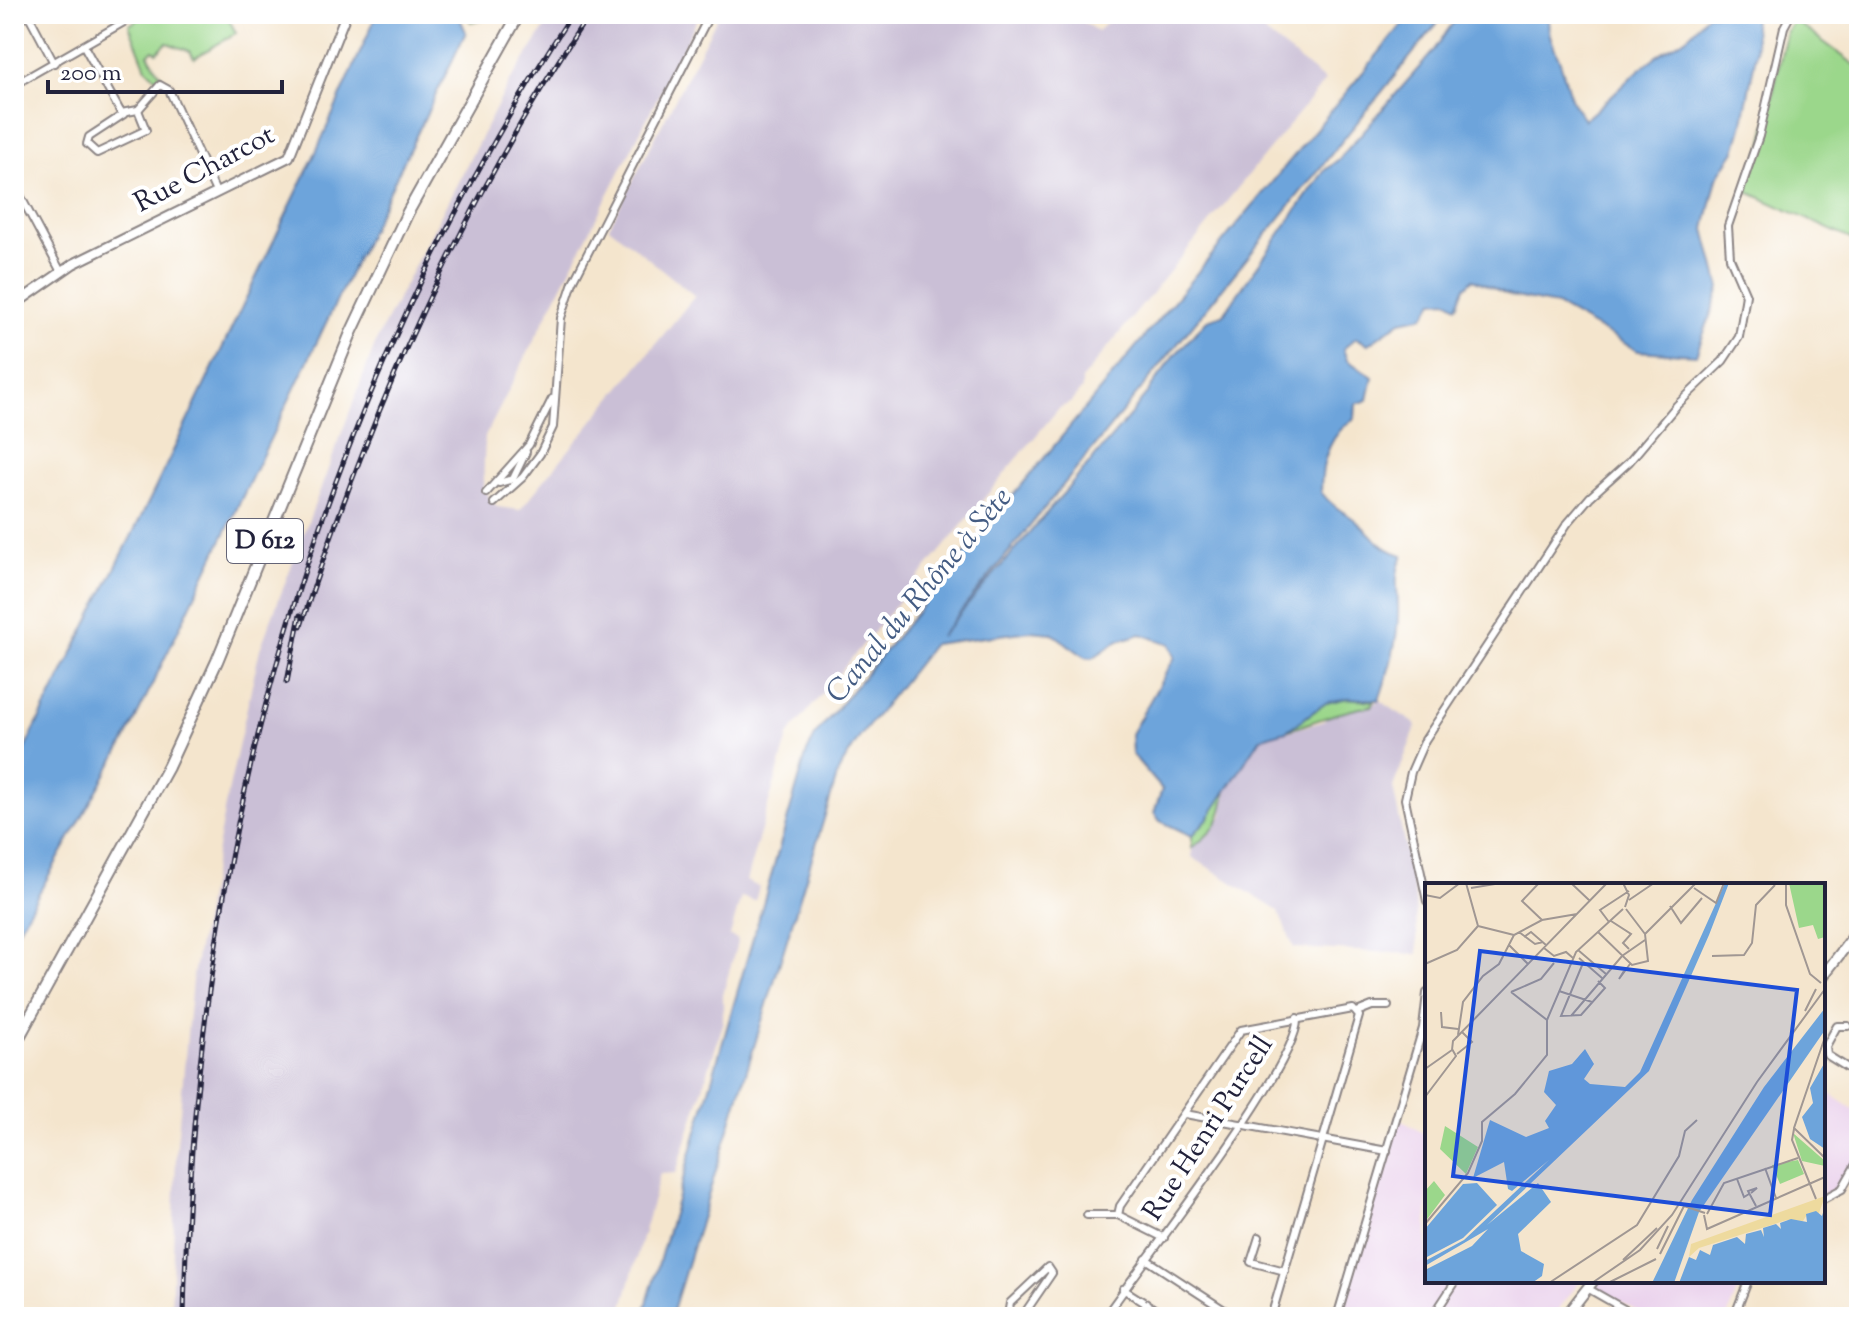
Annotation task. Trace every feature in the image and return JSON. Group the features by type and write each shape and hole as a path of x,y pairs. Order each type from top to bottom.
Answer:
{"main road":[{"name":"D 612","path":"14,1046 168,767 239,610 351,333 408,212 519,14"},
{"path":"1825,973 1859,929"},
{"path":"1825,980 1859,936"},
{"path":"1565,1317 1590,1285"}],"street":[{"path":"28,14 54,63"},
{"path":"14,85 138,14"},
{"name":"Rue Charcot","path":"14,305 61,272 293,153 346,14"},
{"path":"494,503 540,454 553,427 561,318 573,282 710,14"},
{"path":"1425,892 1405,799 1411,772 1425,740 1567,524 1590,497 1629,462 1677,405 1723,361 1739,337 1746,295 1730,258 1728,226 1749,171 1784,27 1791,14"},
{"path":"84,46 118,109 124,114"},
{"path":"138,110 146,130 97,153 92,152 87,144 89,137 124,114 138,110 160,85 169,90 216,192"},
{"path":"14,184 61,272"},
{"path":"514,482 554,396"},
{"path":"486,493 499,483 529,445"},
{"path":"499,483 514,482"},
{"path":"1357,1012 1372,1006 1388,1006"},
{"path":"1118,1215 1120,1206 1241,1030 1353,1009 1359,1016 1271,1317"},
{"path":"1337,1317 1423,1028 1425,1010"},
{"name":"Rue Henri Purcell","path":"1105,1317 1164,1238 1289,1054 1297,1018"},
{"path":"1848,1026 1837,1026 1826,1046 1827,1055 1859,1075"},
{"path":"1185,1114 1387,1151"},
{"path":"1825,1198 1842,1189 1859,1159"},
{"path":"1087,1215 1118,1215 1164,1238"},
{"path":"1259,1237 1251,1262 1285,1271"},
{"path":"1146,1259 1235,1317"},
{"path":"1048,1267 1052,1273 1019,1317 1009,1309 1010,1303 1048,1267"},
{"path":"1435,1313 1455,1283"},
{"path":"1734,1317 1747,1283"},
{"path":"1590,1285 1638,1317"},
{"path":"1123,1289 1167,1317"}],"shaded area":[{"path":"554,14 700,14 485,437 483,489 497,507 520,510 695,296 609,227 719,14 1071,14 1097,31 1117,14 1242,14 1325,81 1082,379 1082,389 1070,403 1059,408 789,734 746,881 759,887 755,901 741,897 730,936 738,939 723,994 723,1024 676,1173 660,1174 620,1317 171,1317 176,1155 192,981 225,806 260,649 378,337 509,83"},
{"path":"1379,700 1417,725 1393,787 1415,897 1418,954 1294,948 1278,911 1192,857 1192,848 1209,835 1223,815 1226,788 1261,738 1322,722 1335,711 1371,706"},
{"path":"1825,1090 1859,1113 1859,1153 1841,1185 1825,1196"},
{"path":"1397,1117 1425,1135 1425,1283 1578,1283 1553,1317 1435,1317 1428,1313 1421,1317 1342,1317"},
{"path":"1740,1283 1727,1317 1648,1317 1591,1284"}],"green space":[{"path":"148,14 226,14 236,33 194,58 190,51 167,43 157,52 153,50 148,54 161,75 157,79 146,68 129,25"},
{"path":"464,14 509,14 471,22"},
{"path":"1794,20 1859,68 1859,243 1746,191 1762,146 1786,32"},
{"path":"1347,698 1374,701 1371,706 1338,713 1286,731 1326,703"},
{"path":"1226,788 1217,822 1192,848 1192,836 1209,817"}],"water":[{"path":"377,14 458,14 466,32 125,741 14,937 14,770 151,497 316,152"},
{"path":"1411,14 1445,14 940,637 1130,416 1175,355 1207,320 1223,315 1325,170 1339,159 1432,53 1459,14 1549,14 1551,39 1571,98 1584,120 1650,61 1686,37 1707,14 1753,14 1756,54 1742,127 1735,151 1717,178 1705,229 1720,288 1696,355 1638,351 1556,305 1511,296 1473,279 1464,288 1457,306 1447,300 1434,301 1424,316 1401,321 1368,344 1356,338 1343,349 1347,360 1373,377 1368,400 1356,404 1355,418 1339,432 1328,450 1321,492 1381,544 1403,555 1397,575 1397,631 1386,678 1379,700 1347,698 1326,703 1286,731 1261,738 1209,817 1192,836 1160,821 1154,813 1162,789 1132,754 1131,734 1175,657 1170,644 1141,634 1117,641 1093,658 1085,657 1052,633 1030,631 933,644 859,738 839,770 671,1317 643,1317 807,752 816,734"}],"railway":[{"path":"184,1317 193,1142 212,970 242,802 284,637 338,476 403,319 481,165 572,14"},
{"path":"301,626 357,466 424,310 501,159 543,85 589,14"},
{"path":"287,682 300,615"}],"water label":[{"name":"Canal du Rhône à Sète","path":"920,596"}]}
